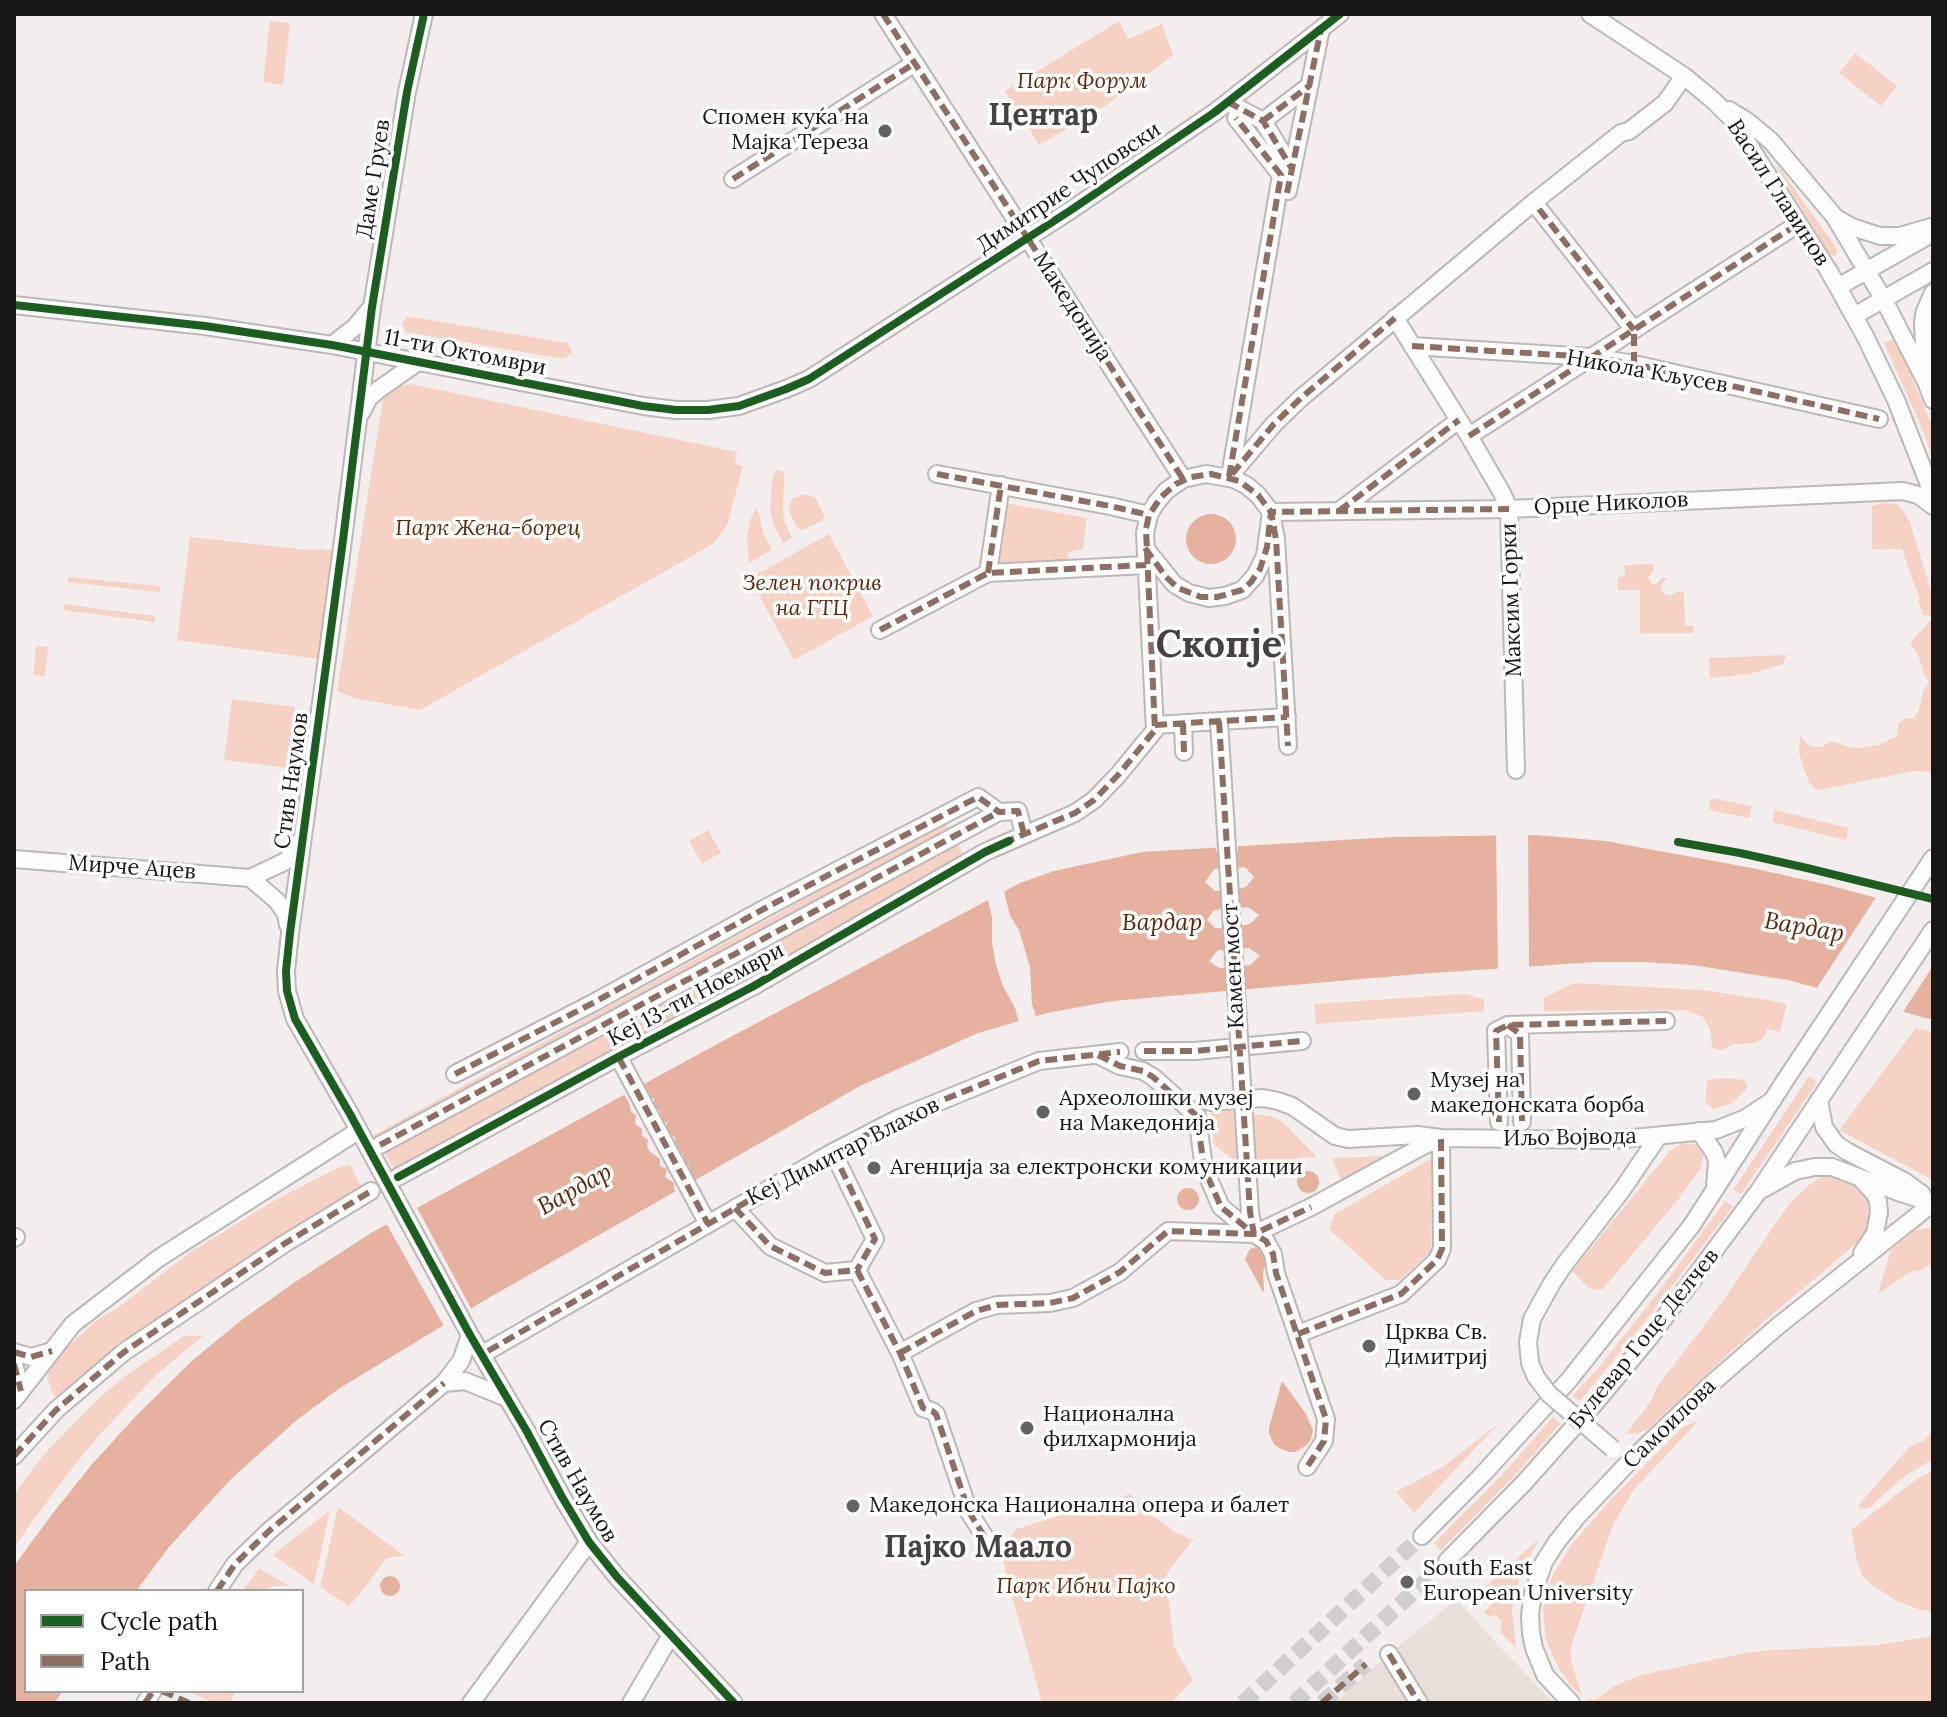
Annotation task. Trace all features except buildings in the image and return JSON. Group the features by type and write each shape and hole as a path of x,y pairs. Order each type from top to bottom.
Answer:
{"street":[{"name":"Даме Груев","path":"366,351 411,70 424,14"},
{"name":"Македонија","path":"883,14 1183,479"},
{"name":"Димитрие Чуповски","path":"809,379 1111,184 1228,102 1340,14"},
{"name":"Васил Главинов","path":"1590,14 1679,83 1747,121 1771,141 1834,216 1884,300 1926,382"},
{"path":"1255,370 1321,29"},
{"path":"733,179 915,63"},
{"path":"1229,477 1292,407 1395,318 1537,206 1621,133 1624,125 1679,83"},
{"path":"1263,121 1309,86"},
{"name":"Васил Главинов","path":"1714,101 1733,120 1838,287 1896,400 1933,495"},
{"path":"1228,102 1263,121 1292,169"},
{"path":"1229,477 1281,175 1236,118"},
{"path":"1537,206 1634,330 1634,364"},
{"path":"1834,216 1852,227 1880,236 1900,236 1933,226"},
{"path":"1469,436 1798,224"},
{"path":"1838,287 1933,233"},
{"path":"1854,316 1933,271"},
{"path":"1933,293 1923,322 1926,382 1933,400"},
{"name":"11-ти Октомври","path":"14,305 205,326 332,345 629,404 676,410 739,406 809,379"},
{"path":"332,345 355,327 372,307"},
{"name":"Максим Горки","path":"1395,318 1469,436 1509,509 1516,770"},
{"name":"Никола Кљусев","path":"1412,346 1591,357 1879,419"},
{"name":"Стив Наумов","path":"366,351 290,933 286,971 289,1003 358,1131 394,1185 470,1335 589,1542 617,1577 734,1703"},
{"path":"358,418 369,398 418,362"},
{"path":"1339,511 1459,420"},
{"path":"1903,491 1912,483 1917,470 1917,454"},
{"path":"937,474 1149,515"},
{"path":"1287,717 1155,725 1145,533 1149,515 1156,503 1183,479 1206,474 1229,477 1254,491 1271,512 1276,539 1287,717 1288,746"},
{"path":"988,573 1001,485"},
{"name":"Орце Николов","path":"1271,512 1509,509 1903,491 1918,495 1933,506"},
{"path":"1146,557 1184,591 1201,597 1225,596 1242,590 1260,569 1267,547 1271,512"},
{"path":"880,630 988,573 1146,557"},
{"name":"Камен мост","path":"1219,721 1250,1212 1254,1234"},
{"path":"1183,723 1184,752"},
{"name":"Кеј 13-ти Ноември","path":"394,1185 618,1057 752,987 985,852 1075,813 1094,800 1118,775 1155,730 1155,725"},
{"name":"Кеј 13-ти Ноември","path":"455,1074 978,797 999,812"},
{"name":"Кеј 13-ти Ноември","path":"380,1145 999,812 1018,811 1024,834"},
{"path":"290,933 283,909 250,878 284,862 294,853 302,837"},
{"name":"Булевар Гоце Делчев","path":"1422,1536 1569,1380 1692,1225 1933,858"},
{"name":"Мирче Ацев","path":"14,859 250,878"},
{"name":"Булевар Гоце Делчев","path":"1447,1561 1523,1484 1596,1402 1669,1312 1758,1192 1933,930"},
{"path":"1499,1122 1496,1031 1508,1025 1666,1021"},
{"path":"1508,1025 1520,1034 1522,1122"},
{"path":"1144,1051 1195,1051 1302,1041"},
{"name":"Кеј Димитар Влахов","path":"488,1351 704,1218 735,1208 899,1118 1039,1061 1120,1052"},
{"path":"1098,1055 1153,1077 1197,1116 1204,1168 1221,1207 1266,1241 1273,1254 1276,1273 1326,1419 1324,1441 1307,1467"},
{"path":"619,1058 704,1218"},
{"name":"Иљо Војвода","path":"1210,1102 1263,1098 1278,1101 1292,1106 1335,1136 1348,1139 1418,1135 1441,1138 1612,1140 1716,1130 1746,1118 1773,1100"},
{"path":"1819,1100 1824,1127 1836,1144 1904,1181 1933,1203"},
{"path":"18,1395 73,1324 159,1258 358,1131"},
{"path":"1699,1131 1717,1161 1715,1192"},
{"path":"1629,1462 1549,1394 1530,1363 1528,1342 1532,1319 1552,1283 1658,1137"},
{"path":"1298,1334 1401,1294 1437,1260 1442,1249 1441,1138"},
{"name":"Иљо Војвода","path":"1254,1234 1441,1138"},
{"path":"833,1152 875,1239 857,1270"},
{"path":"1758,1192 1795,1171 1832,1167 1933,1203"},
{"path":"1842,1275 1875,1233 1879,1213 1874,1193 1854,1174"},
{"path":"14,1456 56,1410 124,1352 284,1244 371,1191"},
{"name":"Самоилова","path":"1571,1703 1549,1681 1539,1663 1531,1633 1533,1593 1544,1562 1556,1543 1629,1462 1710,1385 1778,1326 1933,1203"},
{"path":"735,1208 770,1246 825,1273 857,1270"},
{"path":"900,1353 976,1311 997,1305 1050,1303 1073,1298 1120,1272 1168,1231 1254,1234"},
{"path":"857,1270 900,1353 923,1408 936,1414 969,1512 986,1539"},
{"path":"218,1589 235,1564 269,1531 444,1383 461,1361 470,1335"},
{"path":"14,1352 31,1357 52,1351"},
{"path":"14,1364 18,1395"},
{"path":"444,1383 465,1381 507,1398"},
{"path":"471,1703 589,1542"},
{"path":"631,1703 671,1635"},
{"path":"1389,1654 1419,1703"}],"shaded area":[{"path":"1456,1600 1553,1703 1335,1703 1391,1652"}],"green space":[{"path":"270,21 290,23 283,85 263,82"},
{"name":"Парк Форум","path":"1119,21 1128,39 1162,24 1173,55 1105,106 1039,145 1005,91"},
{"path":"1855,53 1897,86 1881,106 1839,73"},
{"path":"1775,165 1837,249 1836,255 1830,255"},
{"path":"407,316 568,343 572,353 563,359 406,332 402,324"},
{"path":"1895,338 1933,428 1933,458 1884,343"},
{"name":"Парк Жена-борец","path":"411,384 737,452 735,464 743,466 727,525 715,542 706,548 420,710 354,698 337,691 383,398 398,386"},
{"path":"777,470 784,475 783,513 792,538 783,543 770,510 772,484"},
{"path":"804,494 816,498 825,517 803,530 797,528 789,505 792,499"},
{"path":"1005,503 1087,518 1083,549 1068,552 1069,562 996,565"},
{"path":"1897,504 1910,522 1933,598 1933,616 1923,615 1902,549 1872,549 1872,506"},
{"path":"757,507 764,535 772,550 749,563 747,538"},
{"name":"Зелен покрив на ГТЦ","path":"829,534 873,616 794,660 750,578"},
{"path":"190,537 341,551 326,660 177,640"},
{"path":"1653,564 1653,571 1648,577 1651,583 1668,578 1662,583 1664,594 1670,596 1684,592 1685,626 1693,626 1693,633 1640,633 1640,590 1618,590 1618,577 1625,576 1624,565"},
{"path":"68,577 160,586 160,592 68,582"},
{"path":"64,604 155,616 155,622 63,610"},
{"path":"1933,621 1933,772 1915,771 1817,790 1809,782 1804,769 1799,753 1800,736 1808,745 1815,747 1822,747 1831,741 1859,748 1879,745 1897,736 1898,724 1904,719 1913,718 1918,712 1928,684 1918,654 1910,643"},
{"path":"36,646 48,647 45,676 33,675"},
{"path":"1787,655 1783,664 1750,674 1710,678 1709,658"},
{"path":"232,699 295,707 288,768 224,760"},
{"path":"1711,798 1752,806 1749,818 1709,810"},
{"path":"1775,810 1849,828 1846,840 1772,822"},
{"path":"945,822 965,857 397,1173 374,1135"},
{"path":"708,830 721,853 702,863 689,841"},
{"path":"1574,983 1703,990 1787,1004 1780,1032 1767,1029 1764,1037 1755,1043 1734,1044 1721,1051 1712,1047 1710,1029 1703,1017 1685,1010 1544,1011 1544,998"},
{"path":"1465,994 1484,999 1484,1011 1316,1024 1314,1004"},
{"path":"1916,1028 1933,1032 1933,1180 1839,1130"},
{"path":"1809,1076 1817,1082 1741,1194 1733,1190"},
{"path":"1707,1080 1744,1080 1748,1087 1732,1103 1713,1109 1705,1101"},
{"path":"1228,1110 1273,1117 1283,1122 1317,1157 1303,1157 1264,1167 1233,1159 1214,1145 1211,1112"},
{"path":"1682,1143 1697,1145 1704,1156 1701,1168 1603,1289 1590,1289 1572,1271 1670,1151"},
{"path":"1388,1157 1342,1183 1332,1158"},
{"path":"1432,1158 1431,1251 1400,1280 1386,1280 1329,1229 1335,1214"},
{"path":"350,1165 368,1199 297,1241 62,1405 52,1392 47,1375 63,1351 97,1320 188,1254 268,1204 337,1168"},
{"path":"1825,1175 1837,1175 1851,1181 1863,1192 1868,1203 1869,1219 1868,1227 1859,1241 1762,1323 1648,1429 1626,1434 1789,1204"},
{"path":"1725,1201 1733,1206 1644,1323 1580,1401 1572,1396 1657,1294"},
{"path":"1933,1228 1933,1271 1929,1264 1922,1270 1910,1272 1878,1294 1891,1250 1915,1230"},
{"path":"184,1336 203,1336 157,1374 101,1433 14,1547 14,1495 34,1467 97,1400 125,1376"},
{"path":"1553,1417 1560,1424 1441,1550 1434,1543 1502,1475"},
{"path":"1699,1420 1632,1492 1613,1525 1571,1646 1571,1660 1582,1696 1558,1667 1546,1640 1543,1609 1552,1576 1572,1544 1612,1498 1683,1427"},
{"path":"1499,1423 1414,1513 1396,1492 1444,1466"},
{"path":"1933,1430 1933,1459 1902,1478 1869,1508 1860,1509 1859,1505 1909,1447 1924,1441"},
{"path":"1933,1471 1933,1611 1899,1602 1872,1585 1862,1575 1857,1562 1851,1530 1918,1478"},
{"name":"Парк Ибни Пајко","path":"1130,1494 1151,1515 1193,1540 1169,1570 1160,1587 1169,1600 1174,1647 1193,1680 1171,1703 1042,1703 1006,1575 1002,1549 1016,1529"},
{"path":"338,1507 405,1556 385,1560 349,1606 320,1587"},
{"path":"330,1510 314,1584 273,1555"},
{"path":"1540,1538 1521,1571 1512,1609 1516,1648 1500,1632 1502,1621 1494,1614 1490,1617 1484,1612 1496,1599 1485,1587"},
{"path":"259,1568 289,1586 266,1589 244,1589"},
{"path":"1933,1636 1933,1703 1591,1703 1585,1699 1595,1700 1616,1685 1641,1675 1745,1653 1877,1645"},
{"path":"192,1693 235,1693 232,1703 214,1703"}],"water":[{"path":"1211,514 1229,521 1236,539 1229,557 1211,564 1193,557 1186,539 1193,521"},
{"name":"Вардар","path":"1536,835 1605,841 1752,868 1933,913 1933,1020 1788,980 1693,965 1595,962 1113,1001 1047,1013 978,1033 860,1086 485,1300 340,1388 298,1419 231,1479 169,1547 138,1589 24,1589 24,1693 62,1693 54,1703 14,1703 14,1566 53,1513 93,1463 194,1359 243,1319 371,1233 1020,883 1054,871 1142,852 1393,837"},
{"path":"1308,1171 1316,1174 1319,1182 1316,1190 1308,1193 1300,1190 1297,1182 1300,1174"},
{"path":"1188,1188 1196,1191 1199,1199 1196,1207 1188,1210 1180,1207 1177,1199 1180,1191"},
{"path":"1257,1247 1263,1250 1267,1260 1263,1272 1263,1292 1245,1259 1250,1249"},
{"path":"1282,1381 1306,1414 1313,1430 1307,1445 1295,1452 1279,1448 1269,1434"},
{"path":"386,1576 394,1576 400,1586 394,1596 386,1596 380,1590 380,1582"}],"pier":[{"path":"1496,831 1528,831 1529,970 1498,973"},
{"path":"1238,841 1235,868 1245,867 1254,877 1246,887 1237,889 1238,908 1248,907 1259,915 1250,924 1239,926 1240,949 1249,948 1260,956 1250,965 1241,966 1243,993 1228,994 1227,968 1219,968 1209,961 1218,950 1226,950 1225,928 1215,928 1207,920 1214,910 1224,909 1223,891 1215,891 1205,882 1214,869 1221,868 1216,843"},
{"path":"1003,887 1010,916 1019,930 1030,967 1032,1004 1037,1020 1020,1025 1003,986 992,943 992,918 987,896"},
{"path":"1878,894 1933,909 1933,966 1901,1015 1815,991"},
{"path":"640,1081 654,1099 660,1119 667,1123 666,1131 675,1138 676,1150 683,1154 682,1162 689,1165 688,1174 694,1177 695,1185 680,1194 674,1190 674,1183 665,1177 667,1169 660,1166 660,1159 649,1151 648,1140 635,1124 636,1115 631,1112 622,1091"},
{"path":"415,1204 473,1312 445,1328 385,1221"}],"tunnel":[{"path":"1243,1703 1422,1536"},
{"path":"1294,1703 1447,1561"},
{"path":"1322,1703 1366,1664"}],"marked path":[{"path":"883,14 1183,479"},
{"path":"1287,193 1321,29"},
{"path":"733,179 915,63"},
{"path":"1263,121 1309,86"},
{"path":"1228,102 1263,121 1292,169"},
{"path":"1229,477 1281,175 1236,118"},
{"path":"1539,209 1634,330"},
{"path":"1469,436 1798,224"},
{"path":"1232,474 1274,424 1301,398 1395,318"},
{"path":"1634,330 1634,364"},
{"path":"1412,346 1591,357 1879,419"},
{"path":"1339,511 1459,420"},
{"path":"937,474 1149,515"},
{"path":"1003,843 1075,813 1094,800 1155,730 1146,529 1149,515 1161,497 1176,484 1191,477 1211,474 1239,481 1258,495 1271,512 1276,539 1288,746"},
{"path":"988,573 1001,485"},
{"path":"1145,548 1178,588 1201,597 1217,597 1242,590 1260,569 1267,547 1271,512 1509,509"},
{"path":"880,630 988,573 1146,565"},
{"path":"1155,725 1287,717"},
{"path":"1219,721 1250,1212 1254,1234 1266,1241 1273,1254 1276,1273 1326,1419 1324,1441 1307,1467"},
{"path":"1183,723 1184,752"},
{"path":"455,1074 978,797 999,812 1018,811 1024,834"},
{"path":"380,1145 999,812"},
{"path":"1499,1122 1496,1031 1508,1025 1666,1021"},
{"path":"1508,1025 1520,1034 1522,1122"},
{"path":"1144,1051 1195,1051 1302,1041"},
{"path":"488,1351 833,1152 899,1118 1039,1061 1120,1052"},
{"path":"1098,1055 1153,1077 1197,1116 1204,1168 1221,1207 1254,1234"},
{"path":"619,1058 708,1224"},
{"path":"1298,1334 1401,1294 1437,1260 1442,1249 1441,1138"},
{"path":"833,1152 875,1239 857,1270"},
{"path":"14,1456 56,1410 124,1352 284,1244 371,1191"},
{"path":"900,1353 976,1311 997,1305 1050,1303 1073,1298 1120,1272 1168,1231 1254,1234 1311,1207"},
{"path":"735,1208 770,1246 825,1273 857,1270"},
{"path":"857,1270 900,1353 923,1408 936,1414 969,1512 986,1539"},
{"path":"14,1352 31,1357 52,1351"},
{"path":"14,1364 21,1391"},
{"path":"218,1589 235,1564 269,1531 444,1383"},
{"path":"1389,1654 1419,1703"},
{"path":"1322,1703 1366,1664"},
{"path":"145,1703 152,1693"},
{"path":"166,1693 189,1703"}],"cycle path":[{"path":"424,14 407,92 372,307 290,933 287,991 295,1019 589,1542 617,1577 734,1703"},
{"path":"14,305 205,326 332,345 643,406 676,410 739,406 809,379 1071,210 1215,112 1340,14"},
{"path":"398,1177 752,987 1009,841"},
{"path":"1678,842 1740,853 1933,899"}],"place":[{"name":"Спомен куќа на Мајка Тереза","path":"885,131"},
{"name":"Музеј на македонската борба","path":"1414,1094"},
{"name":"Археолошки музеј на Македонија","path":"1043,1112"},
{"name":"Агенција за електронски комуникации","path":"874,1168"},
{"name":"Црква Св. Димитриј","path":"1369,1346"},
{"name":"Национална филхармонија","path":"1027,1428"},
{"name":"Македонска Национална опера и балет","path":"853,1506"},
{"name":"South East European University","path":"1407,1582"}],"district":[{"name":"Центар","path":"1043,116"},
{"name":"Скопје","path":"1219,646"},
{"name":"Пајко Маало","path":"978,1548"}]}
